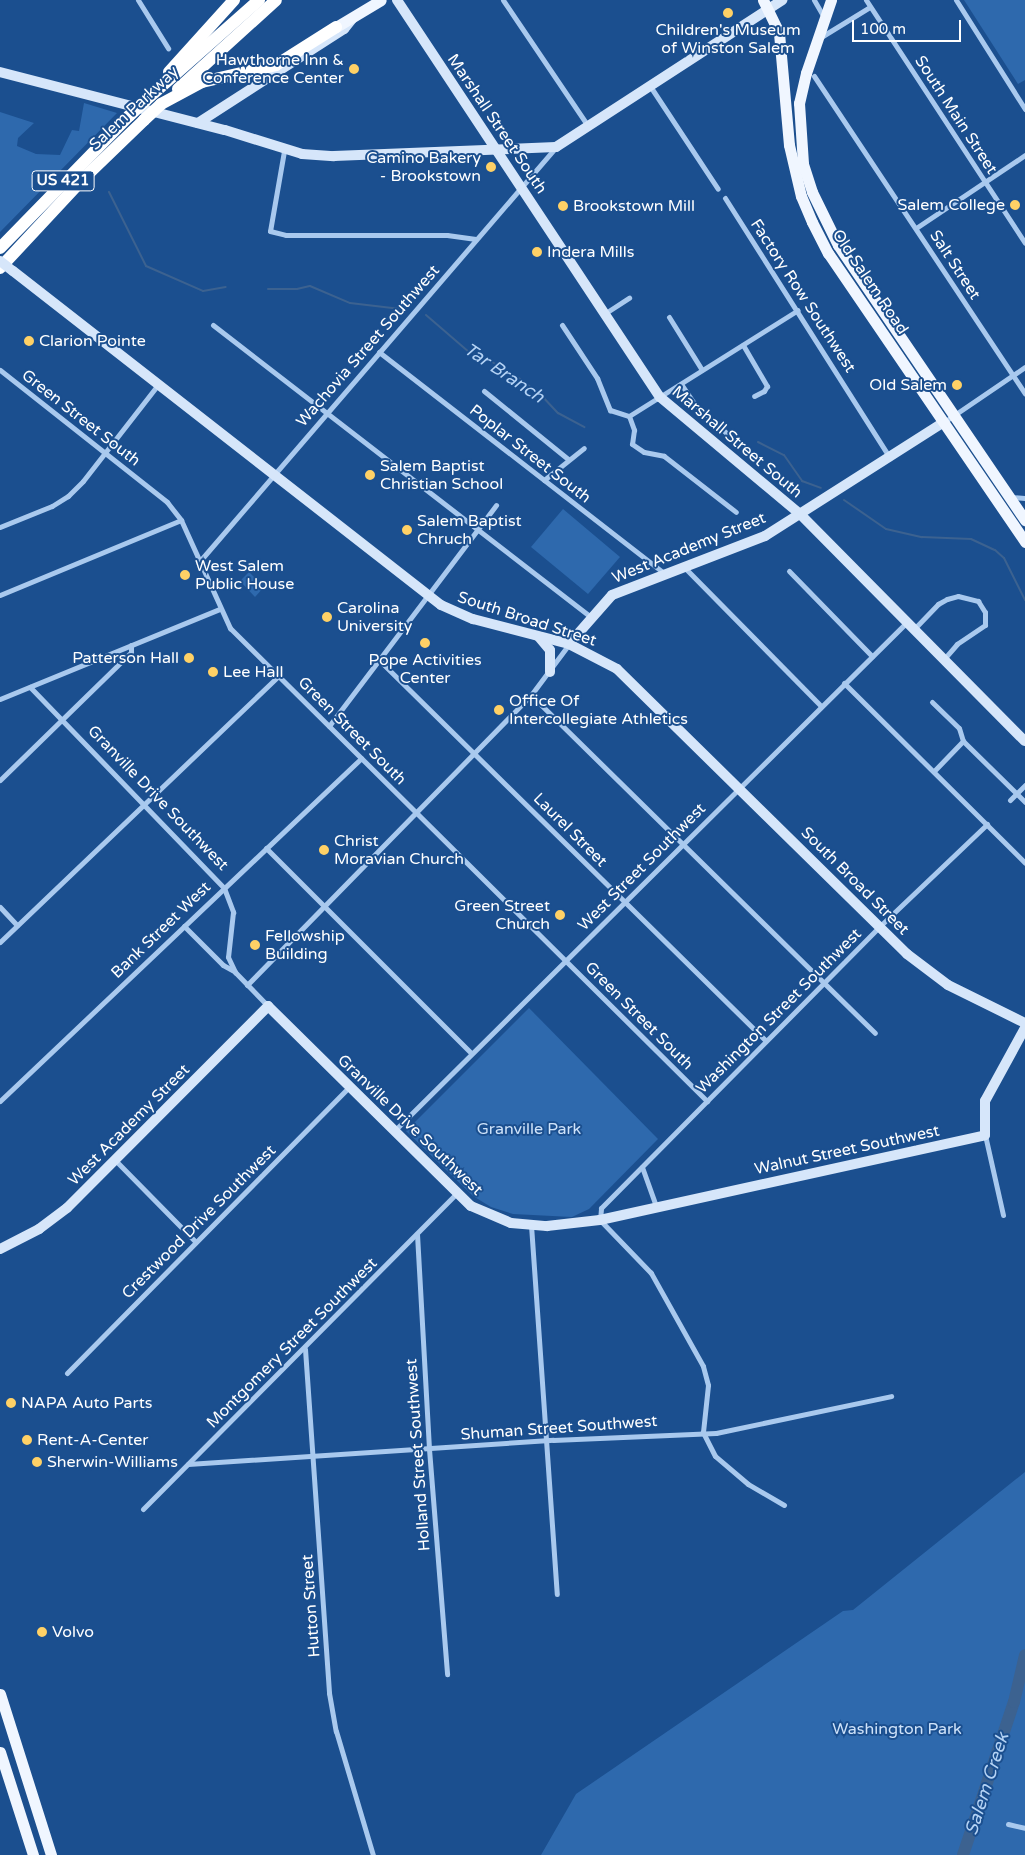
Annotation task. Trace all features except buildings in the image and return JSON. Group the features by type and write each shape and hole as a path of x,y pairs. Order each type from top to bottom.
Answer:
{"highway":[{"path":"159,89 163,78 234,0"},
{"name":"Salem Parkway","path":"0,248 128,116 259,0"},
{"name":"Salem Parkway","path":"6,270 83,179 161,104 276,0"},
{"path":"161,104 202,82 268,68 336,28"}],"main road":[{"path":"336,28 381,0"},
{"name":"Old Salem Road","path":"831,0 799,103 803,164 812,192 838,246 1025,520"},
{"name":"Old Salem Road","path":"766,4 779,33 791,154 812,222 828,253 1025,542"},
{"path":"0,1695 51,1855"},
{"path":"0,1752 33,1855"}],"street":[{"path":"138,0 168,48"},
{"name":"Marshall Street South","path":"396,0 660,397 800,515 1025,741"},
{"path":"503,0 588,126"},
{"path":"0,72 198,123 284,151 334,156 497,151 556,147 650,86 766,4 782,0"},
{"path":"814,0 825,19"},
{"name":"South Main Street","path":"866,0 1025,243"},
{"path":"956,0 1025,110"},
{"path":"818,38 870,7"},
{"path":"198,123 344,29 352,19"},
{"name":"Salt Street","path":"814,76 1025,393"},
{"path":"650,86 718,189"},
{"name":"Wachovia Street Southwest","path":"199,562 556,147"},
{"path":"284,151 270,231 286,235 447,235 476,239"},
{"path":"916,228 1025,155"},
{"name":"Factory Row Southwest","path":"725,198 798,310 890,458"},
{"name":"South Broad Street","path":"0,261 6,270 425,594 460,614 569,644 608,663 633,682 929,972 1025,1023"},
{"path":"604,314 630,298"},
{"path":"562,325 597,378 610,410 629,416 798,310"},
{"path":"669,317 702,370"},
{"path":"213,325 591,617"},
{"path":"743,344 767,386 764,391 754,396"},
{"name":"Poplar Street South","path":"379,352 666,575"},
{"name":"West Academy Street","path":"246,984 475,754 531,695 569,644 612,595 765,536 890,458 1025,367"},
{"name":"Green Street South","path":"0,370 160,496 181,520 219,609 230,628 707,1102"},
{"path":"681,384 694,403 735,441"},
{"path":"0,527 52,506 68,496 106,452 157,386"},
{"path":"484,391 568,460"},
{"path":"629,416 634,430 632,444 644,452 672,461 736,512"},
{"path":"544,480 584,448"},
{"path":"1008,496 1025,498"},
{"path":"329,726 425,594 476,527 496,505"},
{"path":"0,595 181,520"},
{"path":"685,568 821,706"},
{"path":"789,571 872,656"},
{"name":"West Street Southwest","path":"395,1130 683,846 872,656 947,599 958,596 978,601 985,612 985,625 957,644 944,659"},
{"path":"0,700 219,609"},
{"path":"538,636 550,650 550,672"},
{"path":"0,780 131,652 131,646"},
{"name":"Laurel Street","path":"378,659 766,1041"},
{"path":"0,942 278,676"},
{"path":"844,683 1025,863"},
{"name":"Granville Drive Southwest","path":"30,687 224,888 233,912 228,957 235,972"},
{"path":"531,695 875,1033"},
{"path":"932,702 959,728 963,741 1025,802"},
{"path":"934,771 963,741"},
{"name":"Bank Street West","path":"0,1101 361,758"},
{"path":"1010,800 1025,785"},
{"name":"Washington Street Southwest","path":"600,1220 601,1208 880,926 987,824"},
{"path":"266,848 323,907 472,1053"},
{"path":"0,907 17,925"},
{"name":"Granville Drive Southwest","path":"184,926 223,965 235,972 457,1193 489,1216 531,1225 600,1220"},
{"name":"West Academy Street","path":"0,1249 58,1216 268,1006"},
{"path":"1003,1215 985,1135 984,1101 1025,1028"},
{"name":"Crestwood Drive Southwest","path":"67,1374 349,1087"},
{"name":"Walnut Street Southwest","path":"600,1220 656,1206 985,1135"},
{"path":"115,1160 196,1242"},
{"path":"642,1167 656,1206"},
{"name":"Montgomery Street Southwest","path":"142,1509 305,1349 457,1193"},
{"path":"600,1220 651,1273 703,1366 708,1385 703,1432 722,1464 748,1484 784,1505"},
{"path":"531,1225 557,1594"},
{"name":"Holland Street Southwest","path":"417,1234 429,1448 448,1674"},
{"name":"Hutton Street","path":"305,1349 314,1456 329,1693 336,1731 373,1855"},
{"name":"Shuman Street Southwest","path":"188,1464 546,1441 703,1432 716,1433 891,1396"},
{"path":"1008,1824 1025,1828"}],"green space":[{"path":"964,0 1025,0 1025,80 1018,84"},
{"path":"84,103 117,113 0,232 0,112 34,123 18,138 17,146 36,154 60,155 72,130 79,131"},
{"path":"563,509 620,557 588,594 531,547"},
{"path":"249,572 264,587 255,597 240,581"},
{"name":"Granville Park","path":"529,1008 658,1139 589,1209 572,1217 513,1214 491,1207 473,1196 406,1131"},
{"name":"Washington Park","path":"1025,1472 1025,1855 541,1855 576,1794 843,1611 853,1610"}],"waterway":[{"name":"Tar Branch","path":"109,192 146,266 203,291 226,287"},
{"name":"Tar Branch","path":"268,289 297,289 310,286 350,303 401,309"},
{"name":"Tar Branch","path":"426,315 469,352 484,357 520,379 541,395 558,413 584,427"},
{"name":"Tar Branch","path":"758,442 784,455 802,481 821,488"},
{"name":"Tar Branch","path":"844,500 886,529 922,537 971,539 995,550 1004,558 1025,600"},
{"name":"Salem Creek","path":"963,1855 1014,1702 1025,1655"}],"place":[{"name":"Children's Museum of Winston Salem","path":"728,13"},
{"name":"Hawthorne Inn & Conference Center","path":"354,69"},
{"name":"Camino Bakery - Brookstown","path":"491,167"},
{"name":"Salem College","path":"1015,205"},
{"name":"Brookstown Mill","path":"563,206"},
{"name":"Indera Mills","path":"537,252"},
{"name":"Clarion Pointe","path":"29,341"},
{"name":"Old Salem","path":"957,385"},
{"name":"Salem Baptist Christian School","path":"370,475"},
{"name":"Salem Baptist Chruch","path":"407,530"},
{"name":"West Salem Public House","path":"185,575"},
{"name":"Carolina University","path":"327,617"},
{"name":"Pope Activities Center","path":"425,643"},
{"name":"Patterson Hall","path":"189,658"},
{"name":"Lee Hall","path":"213,672"},
{"name":"Office Of Intercollegiate Athletics","path":"499,710"},
{"name":"Christ Moravian Church","path":"324,850"},
{"name":"Green Street Church","path":"560,915"},
{"name":"Fellowship Building","path":"255,945"},
{"name":"NAPA Auto Parts","path":"11,1403"},
{"name":"Rent-A-Center","path":"27,1440"},
{"name":"Sherwin-Williams","path":"37,1462"},
{"name":"Volvo","path":"42,1632"}]}
